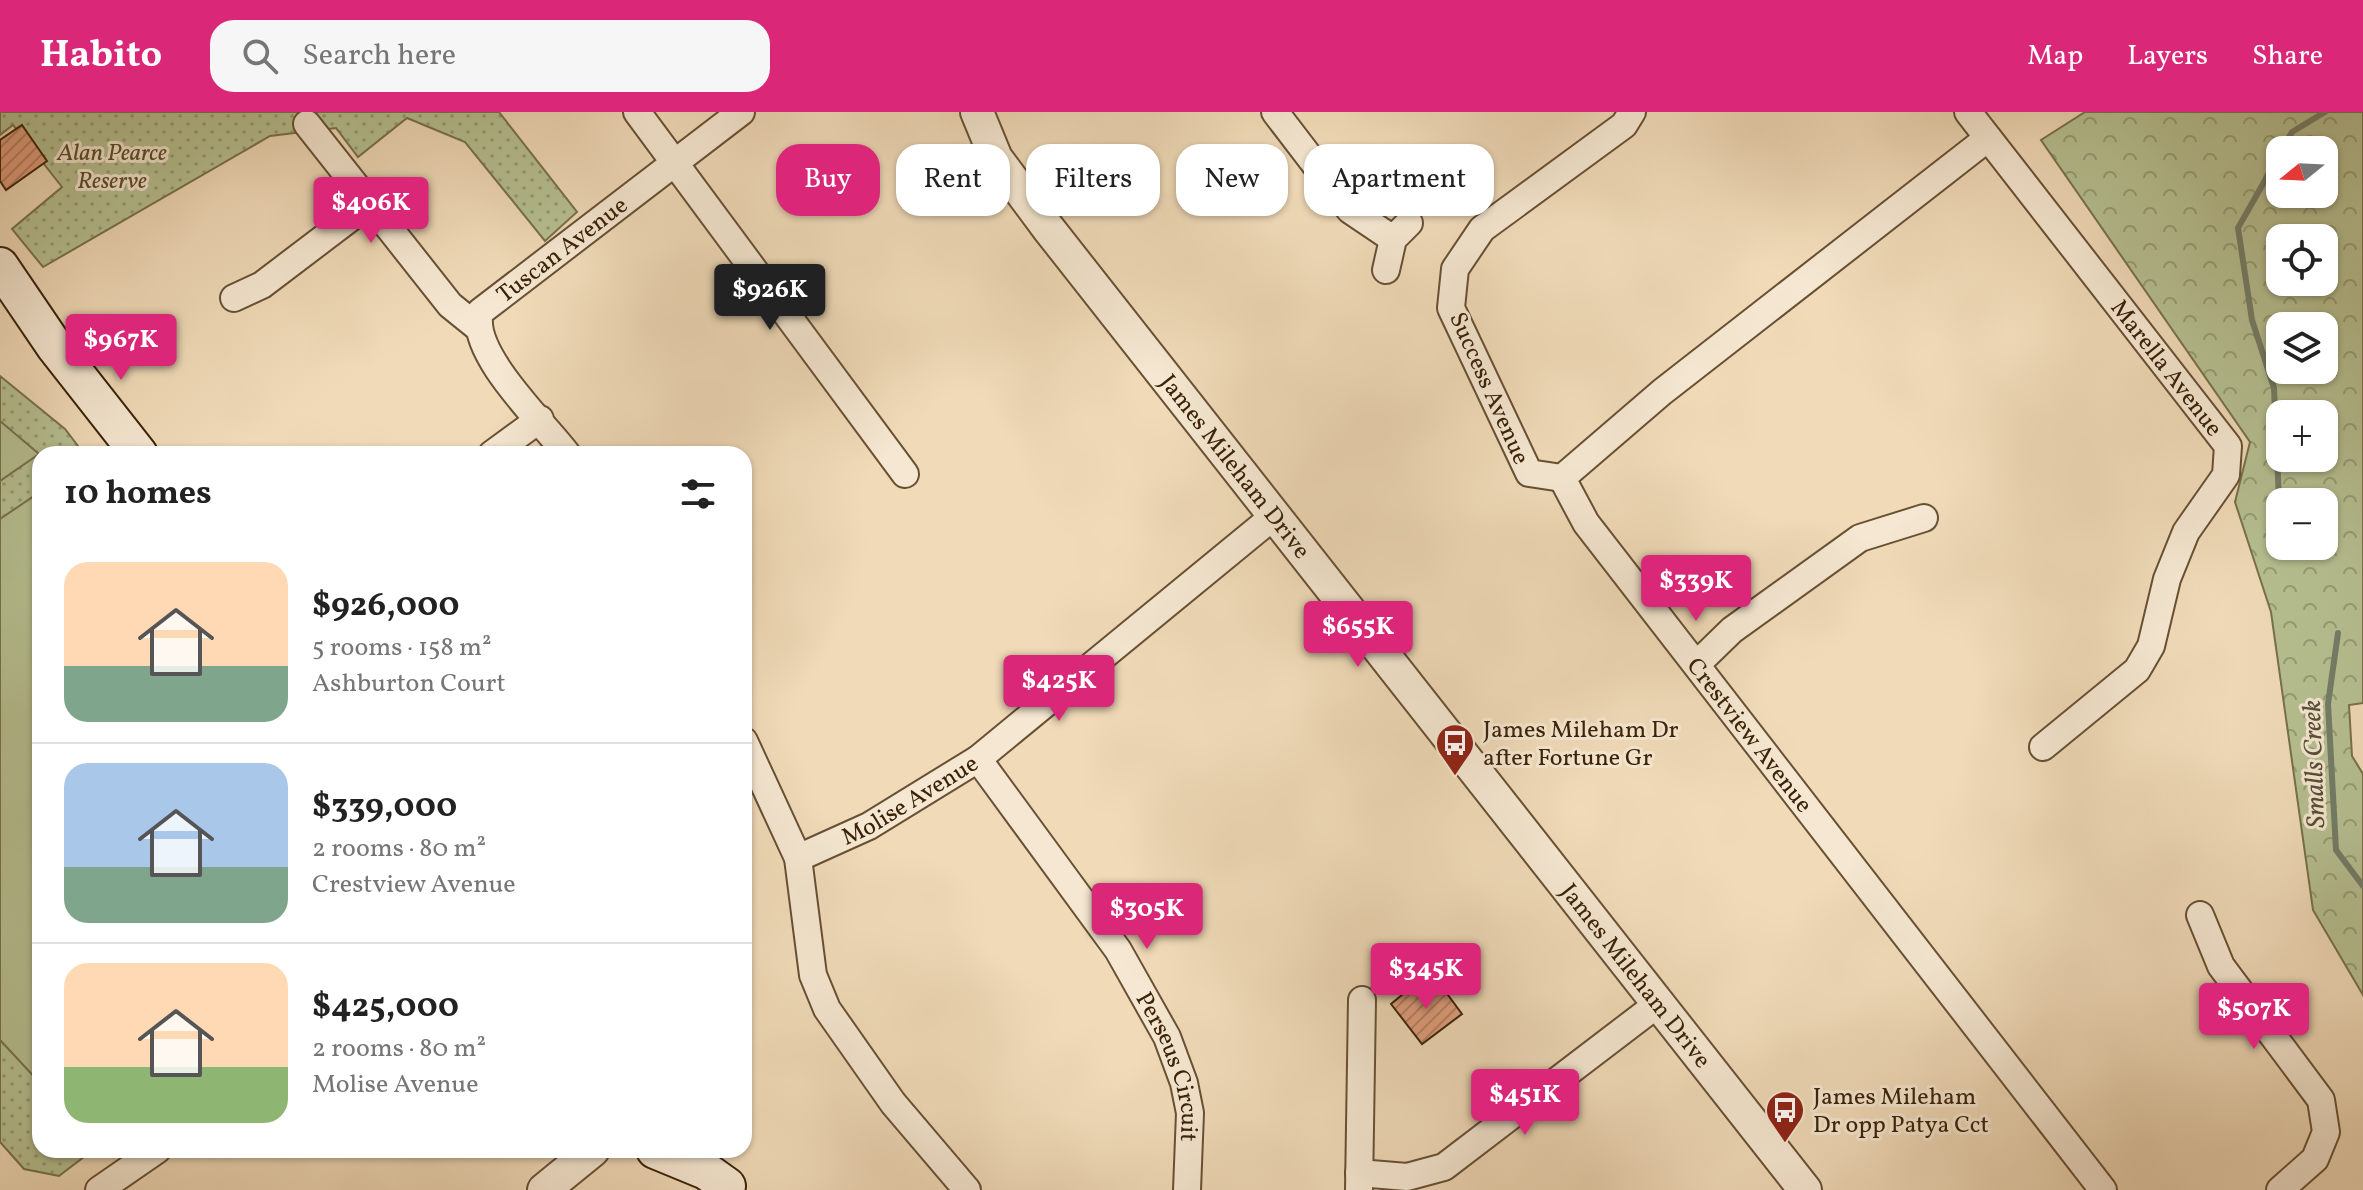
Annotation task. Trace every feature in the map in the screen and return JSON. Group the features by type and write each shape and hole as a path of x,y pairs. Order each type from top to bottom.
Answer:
{"main road":[{"path":"0,266 55,347 133,446"},
{"path":"0,294 55,347"},
{"path":"674,1158 706,1171 729,1188"},
{"path":"716,1158 729,1188"}],"street":[{"path":"637,112 905,474"},
{"name":"Tuscan Avenue","path":"561,446 486,354 476,326 480,312 741,112"},
{"name":"James Mileham Drive","path":"977,112 996,158 1805,1190"},
{"path":"1275,112 1350,210 1401,231 1386,270"},
{"name":"Success Avenue","path":"1562,478 1529,473 1451,308 1455,269 1482,229 1624,125 1632,112"},
{"name":"Marella Avenue","path":"1968,112 2228,446 2226,475 2186,532 2167,579 2151,646 2137,670 2043,747"},
{"path":"307,124 450,305 476,326"},
{"path":"1562,478 1662,392 1988,138"},
{"path":"234,298 262,285 370,203"},
{"path":"503,446 540,419"},
{"name":"Crestview Avenue","path":"1562,478 1586,523 2103,1190"},
{"name":"Molise Avenue","path":"798,858 869,826 978,759 1274,516"},
{"path":"1697,664 1732,630 1860,538 1924,518"},
{"path":"752,758 798,858 813,975 827,1009 893,1103 967,1190"},
{"name":"Perseus Circuit","path":"978,759 1118,950 1167,1037 1184,1083 1190,1113 1187,1190"},
{"path":"2200,915 2221,966 2321,1100 2326,1132 2315,1159 2280,1190"},
{"path":"1362,1000 1359,1181 1407,1177 1444,1167 1659,1003"},
{"path":"99,1190 145,1158"},
{"path":"544,1190 583,1158"}],"green space":[{"name":"Alan Pearce Reserve","path":"0,112 499,112 577,212 545,241 465,142 407,118 358,157 336,128 270,136 43,267 12,229 62,187 13,125 0,135"},
{"path":"2085,112 2363,112 2363,703 2349,705 2352,756 2363,774 2363,995 2313,910 2271,612 2235,502 2250,442 2041,140"},
{"path":"0,376 65,429 78,446 32,446 32,1158 83,1158 59,1176 24,1169 0,1142"},
{"path":"0,421 32,448 32,459 0,481"},
{"path":"32,497 32,1074 0,1040 0,519"}],"building":[{"path":"22,125 47,161 6,190 0,181 0,140"},
{"path":"1419,981 1430,996 1442,987 1462,1014 1422,1044 1391,1004"}],"waterway":[{"name":"Smalls Creek","path":"2290,136 2325,112"},
{"name":"Smalls Creek","path":"2266,179 2238,228 2252,320 2274,388 2278,488"},
{"name":"Smalls Creek","path":"2338,633 2328,704 2336,850 2363,886"}],"place":[{"name":"James Mileham Dr after Fortune Gr","path":"1455,777"},
{"name":"James Mileham Dr opp Patya Cct","path":"1785,1144"}]}
